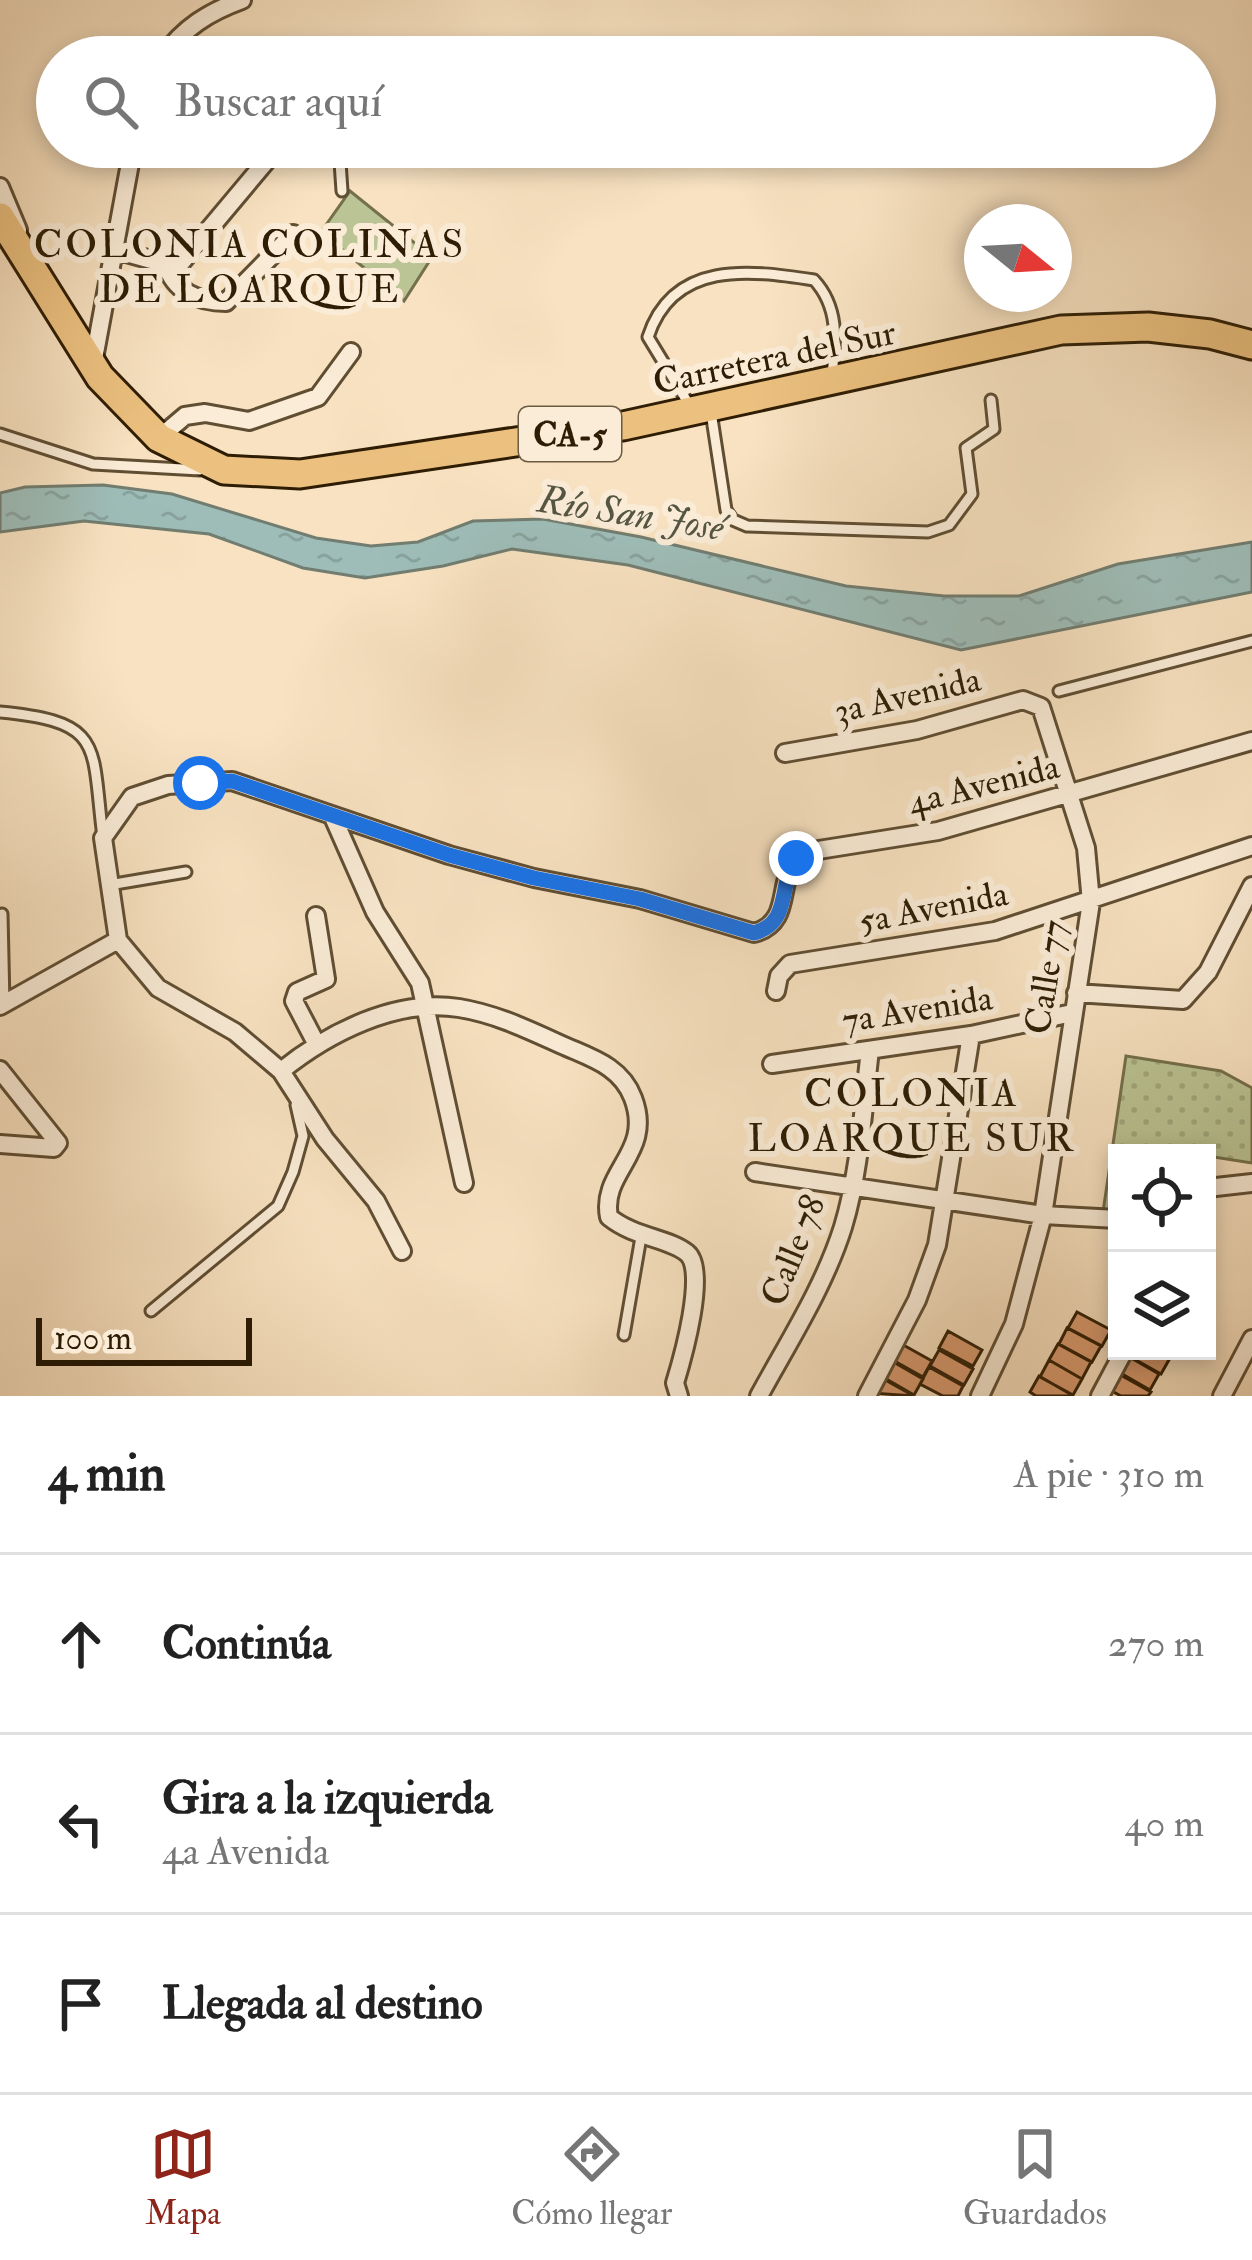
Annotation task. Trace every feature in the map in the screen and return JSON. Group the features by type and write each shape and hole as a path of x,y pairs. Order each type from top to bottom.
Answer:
{"highway":[{"name":"Carretera del Sur","path":"0,217 92,365 159,438 224,470 300,473 623,426 1061,330 1148,327 1210,334 1252,345"}],"street":[{"path":"180,36 214,10 242,0"},
{"path":"92,365 129,168"},
{"path":"115,250 180,264 260,168"},
{"path":"0,187 28,260"},
{"path":"166,264 170,278 182,290 207,302 226,302 293,234"},
{"path":"159,438 185,416 205,413 249,421 318,397 351,352"},
{"name":"3a Avenida","path":"785,753 916,730 1024,700 1041,707"},
{"name":"Calle 77","path":"980,1396 1014,1324 1042,1215 1091,902 1086,848 1041,707"},
{"name":"4a Avenida","path":"333,817 449,855 640,899 754,933 775,923 781,914 788,869 806,852 938,831 1252,742"},
{"path":"402,1251 376,1201 325,1138 281,1071 235,1032 158,988 118,940 103,838 132,797 168,785 232,781 333,817 375,912 420,983 464,1183"},
{"name":"5a Avenida","path":"776,991 779,976 790,964 995,931 1252,846"},
{"path":"1076,993 1183,1000 1208,972 1252,886"},
{"path":"316,916 326,980 297,992 294,1001 316,1043"},
{"path":"2,1005 118,940"},
{"path":"281,1071 316,1043 386,1014 455,1007 506,1020 625,1078 640,1128 635,1148 606,1203 609,1217 641,1237 687,1253 694,1263 694,1294 675,1383 679,1396"},
{"name":"7a Avenida","path":"772,1064 971,1035 1072,1013"},
{"path":"867,1396 917,1300 937,1245 971,1035"},
{"name":"Calle 78","path":"759,1396 831,1260 853,1185 870,1050"},
{"path":"0,1070 58,1143 54,1148 0,1144"},
{"path":"755,1172 1042,1215 1108,1219"},
{"path":"1216,1189 1252,1183"},
{"path":"1222,1396 1252,1339"},
{"path":"1100,1396 1119,1360"}],"lane":[{"path":"340,168 342,191"},
{"path":"832,380 837,339 829,296 814,280 740,272 710,276 669,297 649,338 701,409 726,510 747,526 928,532 949,525 972,494 966,448 994,429 991,400"},
{"path":"0,434 93,464 224,470"},
{"path":"1059,691 1252,641"},
{"path":"0,712 44,716 83,735 92,750 103,838"},
{"path":"109,885 185,872"},
{"path":"2,914 2,1005"},
{"path":"151,1311 278,1206 303,1136 291,1089"},
{"path":"624,1335 641,1237"}],"green space":[{"path":"350,191 432,257 404,301 321,232"},
{"path":"1126,1056 1221,1071 1252,1088 1252,1163 1216,1157 1216,1144 1113,1144"}],"water":[{"path":"103,485 172,494 316,538 371,546 418,542 473,521 543,519 846,586 944,596 1019,596 1118,564 1252,542 1252,592 961,650 628,565 512,549 365,578 303,568 209,534 84,521 0,532 0,493 25,487"}],"building":[{"path":"1077,1312 1108,1328 1108,1335 1102,1346 1068,1328"},
{"path":"1067,1328 1101,1346 1092,1362 1059,1344"},
{"path":"948,1331 982,1350 973,1366 939,1348"},
{"path":"898,1342 932,1361 923,1377 889,1358"},
{"path":"1058,1344 1091,1362 1082,1379 1049,1360"},
{"path":"939,1350 973,1369 964,1385 930,1366"},
{"path":"890,1360 923,1379 914,1395 881,1376"},
{"path":"1049,1360 1082,1379 1073,1395 1040,1377"},
{"path":"1123,1360 1135,1360 1159,1374 1150,1390 1117,1371"},
{"path":"1136,1360 1169,1360 1161,1374"},
{"path":"929,1367 963,1386 958,1396 943,1396 920,1384"},
{"path":"1117,1373 1151,1392 1121,1396 1108,1389"},
{"path":"1039,1376 1072,1396 1036,1396 1030,1392"},
{"path":"880,1377 914,1396 871,1393"}],"district":[{"name":"COLONIA COLINAS DE LOARQUE","path":"250,266"},
{"name":"COLONIA LOARQUE SUR","path":"912,1114"}],"route":[{"path":"200,783 232,781 449,855 640,899 738,931 754,933 775,923 781,914 788,869 796,858"}],"water label":[{"name":"Río San José","path":"631,512"}]}
